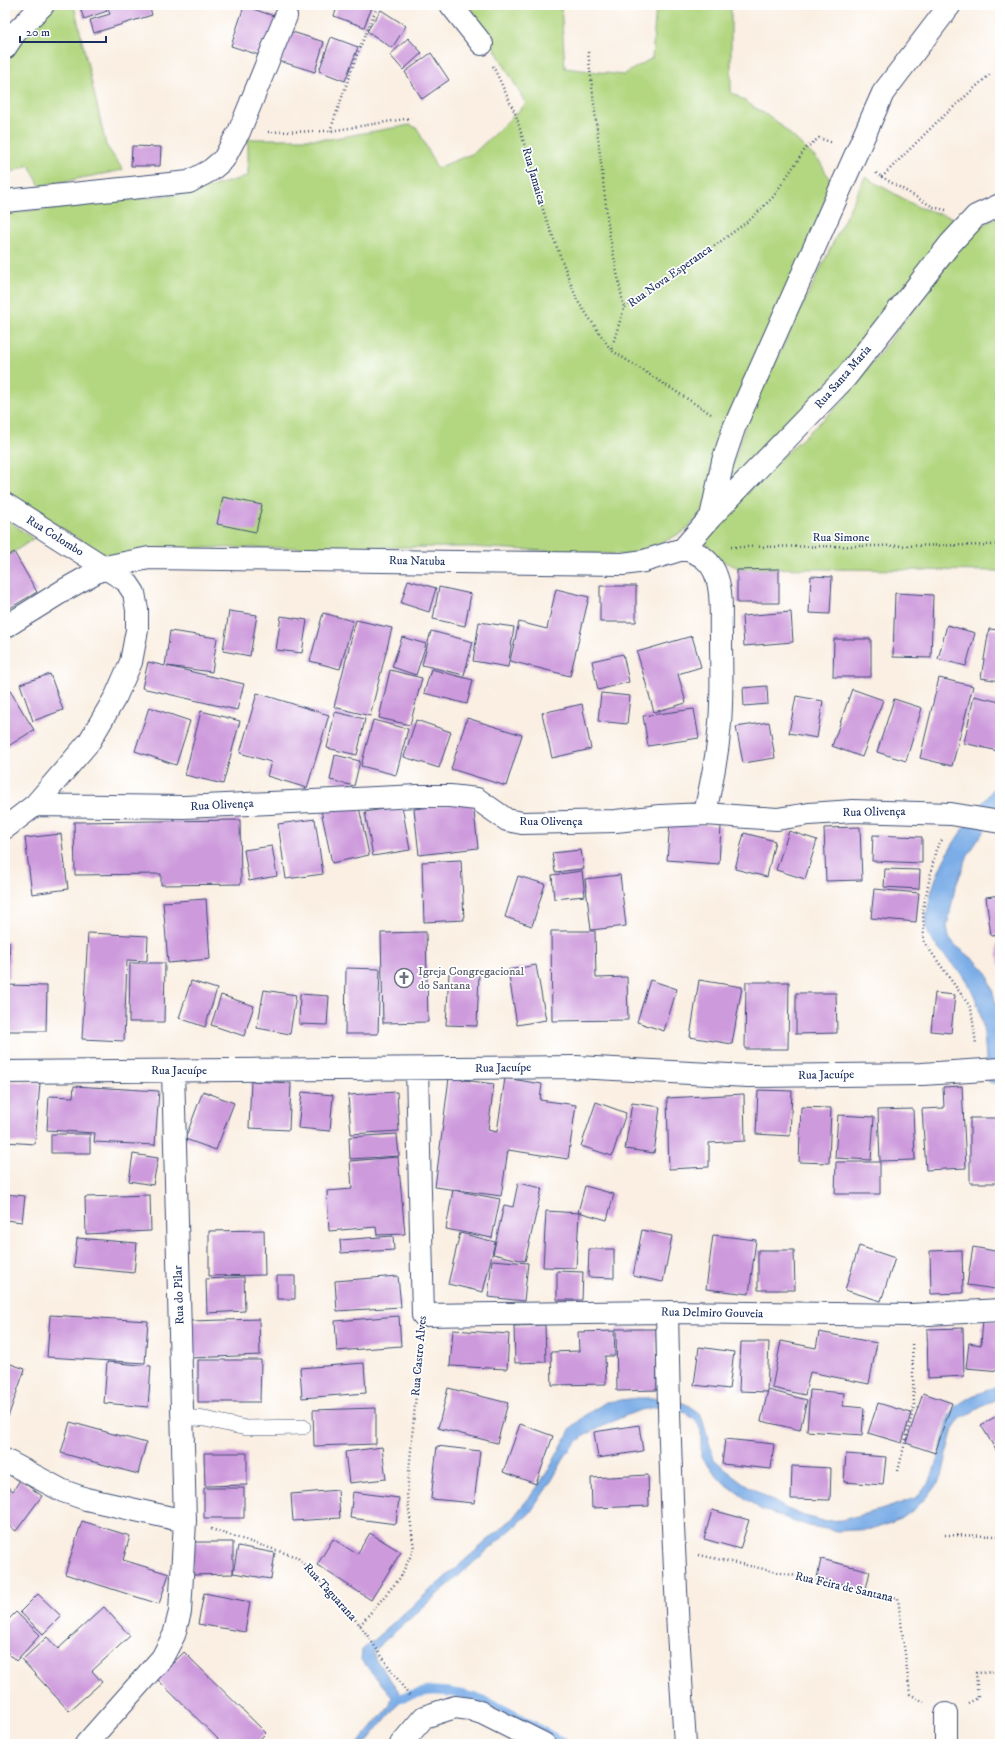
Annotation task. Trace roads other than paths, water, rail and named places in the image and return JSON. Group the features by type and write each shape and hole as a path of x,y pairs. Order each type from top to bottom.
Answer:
{"street":[{"path":"5,48 15,33 43,5"},
{"path":"451,5 482,44"},
{"path":"711,517 723,461 734,428 883,93 950,5"},
{"path":"5,201 189,182 211,170 224,159 239,132 286,16"},
{"name":"Rua Santa Maria","path":"682,549 846,377 950,244 976,216 1000,205"},
{"name":"Rua Colombo","path":"5,504 126,581 134,593 138,630 131,662 116,696 89,742 35,804 5,828"},
{"path":"682,549 693,551 702,556 712,566 718,579 720,598 720,733 705,814"},
{"name":"Rua Natuba","path":"5,627 66,589 105,567 149,558 623,564 644,561 682,549"},
{"name":"Rua Olivença","path":"35,804 184,807 418,796 450,796 477,799 507,820 522,823 616,821 660,816 705,814 777,819 809,814 853,811 904,811 959,815 1000,822"},
{"name":"Rua Jacuípe","path":"5,1072 576,1067 748,1076 922,1074 987,1070"},
{"name":"Rua Castro Alves","path":"416,1069 423,1315"},
{"name":"Rua do Pilar","path":"86,1744 162,1658 174,1635 180,1612 185,1521 173,1070"},
{"name":"Rua Delmiro Gouveia","path":"423,1315 667,1312 911,1315 1000,1310"},
{"path":"667,1312 668,1390 685,1744"},
{"path":"5,1460 63,1491 86,1499 185,1521"},
{"path":"401,1744 424,1717 455,1707 470,1709 482,1713 544,1744"},
{"path":"946,1714 946,1744"}],"lane":[{"path":"182,1417 205,1418 246,1428 303,1427"}],"water":[{"path":"1000,780 1000,807 968,855 955,888 947,927 949,937 955,945 977,962 988,974 1000,1019 1000,1085 989,1082 987,1078 983,1026 977,1002 972,990 965,979 932,940 928,933 926,921 932,889 947,855 966,825"},
{"path":"1000,1385 1000,1397 961,1418 952,1431 942,1477 930,1493 916,1508 901,1519 874,1529 837,1531 809,1526 760,1509 724,1483 701,1458 701,1431 697,1422 682,1410 663,1406 640,1410 587,1434 574,1444 567,1453 552,1480 530,1513 373,1651 376,1660 400,1693 401,1700 365,1744 358,1744 390,1705 392,1696 361,1660 362,1650 512,1519 536,1489 549,1469 571,1428 587,1414 606,1402 637,1398 671,1398 690,1406 701,1415 714,1459 725,1469 742,1482 785,1508 804,1516 824,1521 842,1520 887,1508 915,1498 929,1484 939,1455 949,1416 956,1406 972,1396"}],"waterway":[{"path":"396,1699 431,1691 467,1695 502,1708 566,1744"}],"place":[{"name":"Igreja Congregacional do Santana","path":"404,978"}]}
